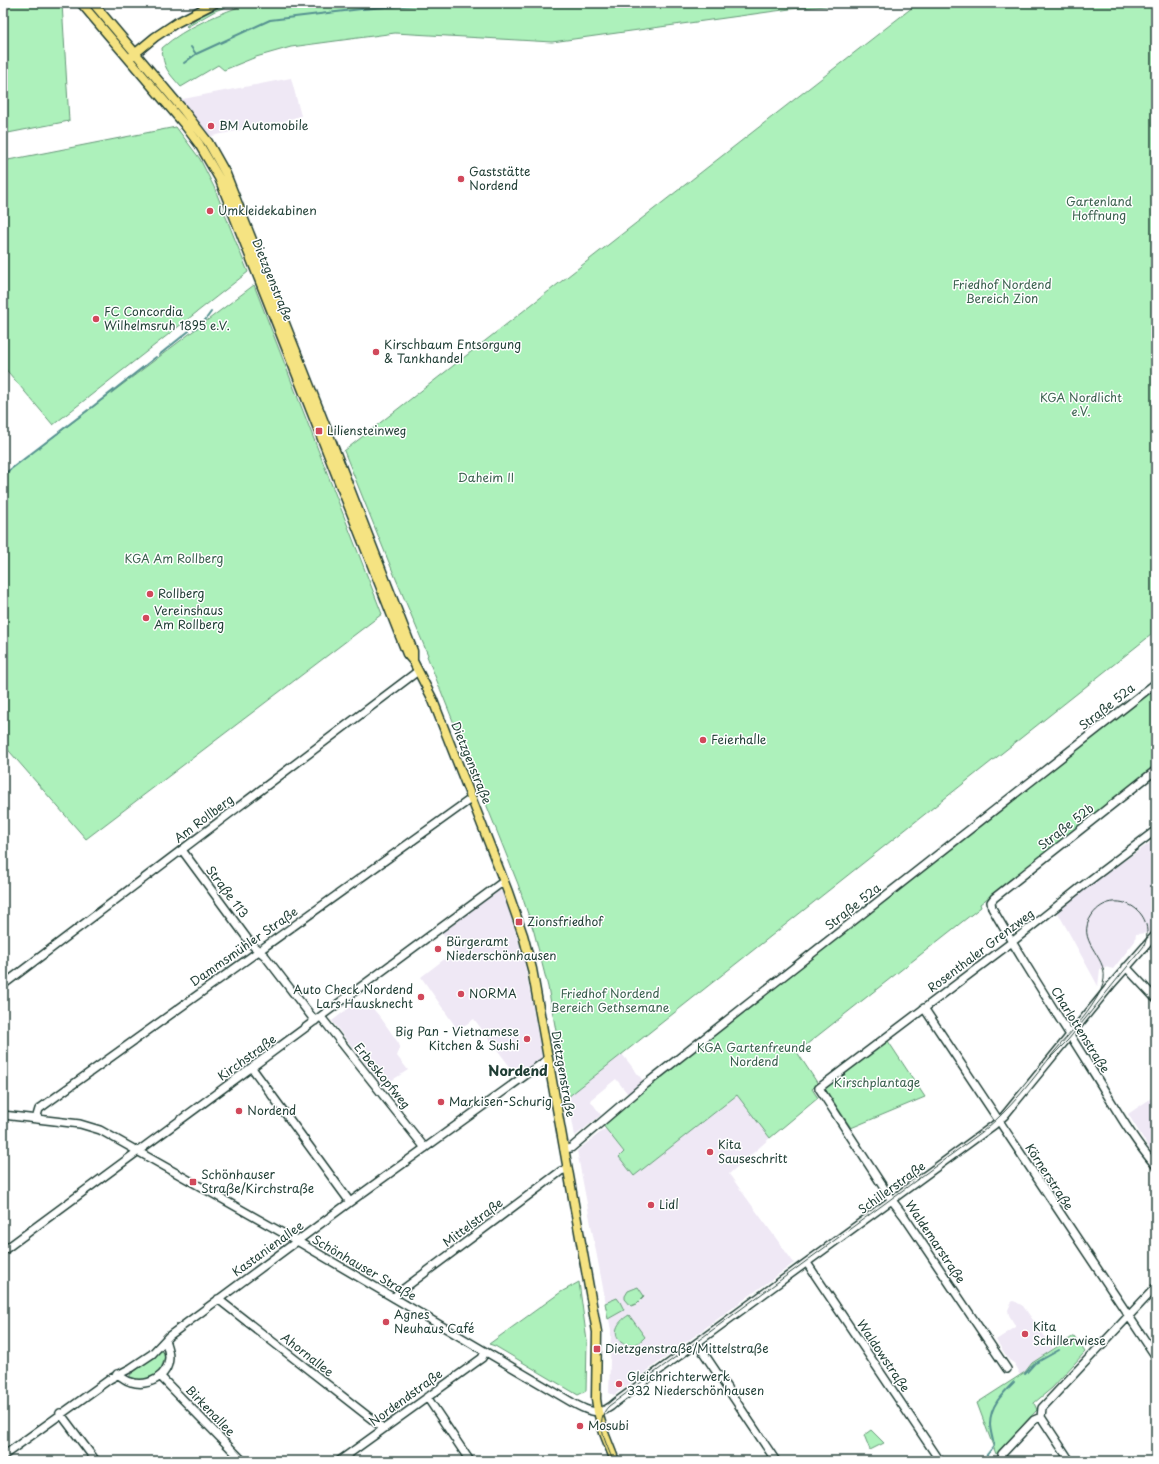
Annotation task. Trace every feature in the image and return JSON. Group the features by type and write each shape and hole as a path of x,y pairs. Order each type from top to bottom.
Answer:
{"main road":[{"name":"Dietzgenstraße","path":"81,3 199,144 218,178 260,272"},
{"name":"Dietzgenstraße","path":"93,3 184,111 208,142 226,174 260,272 334,459 407,654 413,661 432,698 519,922 529,958 597,1332 596,1399 598,1412 604,1433 615,1461"},
{"path":"129,60 155,37 176,23 215,3"}],"street":[{"name":"Am Rollberg","path":"3,985 418,671"},
{"name":"Straße 52a","path":"564,1148 571,1148 646,1084 1156,682"},
{"name":"Straße 52b","path":"992,902 994,898 1156,770"},
{"name":"Dammsmühler Straße","path":"36,1119 39,1110 61,1093 472,798"},
{"name":"Rosenthaler Grenzweg","path":"819,1088 1012,942 1156,830"},
{"name":"Straße 113","path":"182,850 248,940 265,956 318,1019"},
{"name":"Kirchstraße","path":"3,1251 504,881"},
{"name":"Charlottenstraße","path":"992,902 992,908 1012,942 1146,1154 1156,1166"},
{"name":"Schillerstraße","path":"598,1412 605,1411 999,1121 1126,967 1156,934"},
{"path":"1126,967 1156,1000"},
{"name":"Körnerstraße","path":"924,1008 1096,1269 1156,1357"},
{"name":"Erbeskopfweg","path":"318,1019 425,1148"},
{"name":"Kastanienallee","path":"3,1456 60,1413 117,1374 131,1368 152,1354 165,1340 218,1299 548,1059"},
{"path":"252,1068 350,1202"},
{"name":"Waldemarstraße","path":"819,1088 892,1200 1007,1369"},
{"name":"Schönhauser Straße","path":"3,1115 91,1126 297,1241 573,1403 586,1409 598,1412"},
{"name":"Mittelstraße","path":"394,1298 398,1293 554,1176 561,1171 568,1169"},
{"name":"Waldowstraße","path":"807,1263 940,1461"},
{"path":"1070,1461 1041,1417 1042,1408 1156,1287"},
{"name":"Ahornallee","path":"218,1299 383,1428"},
{"path":"117,1374 130,1382 138,1383 148,1383 160,1376 166,1368 169,1358 165,1340"},
{"path":"697,1343 776,1461"},
{"name":"Nordendstraße","path":"339,1461 348,1458 383,1428 482,1358 485,1352"},
{"name":"Birkenallee","path":"160,1376 243,1461"},
{"path":"427,1397 470,1461"},
{"path":"60,1413 96,1461"},
{"path":"1002,1454 1034,1420 1041,1417"}],"shaded area":[{"path":"291,78 301,116 208,138 178,100"},
{"path":"1156,839 1156,928 1155,927 1149,933 1136,934 1135,941 1113,969 1105,967 1100,969 1098,986 1057,911 1112,869"},
{"path":"498,890 503,893 523,955 542,1057 517,1076 474,1019 458,1030 421,977 455,951 441,932"},
{"path":"359,1000 364,1007 369,1004 381,1018 399,1044 400,1048 397,1056 408,1070 383,1086 332,1021"},
{"path":"622,1054 644,1082 628,1094 616,1079 590,1100 601,1115 575,1136 568,1097"},
{"path":"737,1095 770,1138 729,1174 794,1263 614,1395 609,1393 611,1330 577,1151 606,1128 624,1153 619,1157 634,1175"},
{"path":"1156,1095 1156,1156 1151,1151 1128,1114"},
{"name":"Kita Schillerwiese","path":"1013,1301 1023,1306 1053,1349 1032,1363 1025,1372 1020,1375 1014,1363 1009,1360 996,1340 1016,1327 1009,1315 1008,1310"}],"green space":[{"path":"3,3 62,3 69,121 3,134"},
{"path":"230,3 236,3 215,11 187,27 186,26 200,16"},
{"path":"250,3 861,3 790,9 552,42 395,33 291,47 256,57 224,70 218,65 181,87 165,65 162,48 171,40 192,27 227,11"},
{"path":"918,3 1156,3 1156,631 568,1097 548,987 534,932 518,884 427,656 428,655 344,451"},
{"name":"FC Concordia Wilhelmsruh 1895 e.V.","path":"176,127 200,159 214,187 248,272 53,425 3,366 3,161"},
{"name":"KGA Am Rollberg","path":"254,285 382,614 86,839 3,744 3,475"},
{"name":"KGA Gartenfreunde Nordend","path":"1156,683 1156,766 980,904 981,907 797,1052 818,1084 812,1089 818,1098 770,1138 737,1095 634,1176 619,1157 624,1152 602,1124"},
{"name":"Kirschplantage","path":"886,1038 925,1097 851,1128 824,1087"},
{"path":"579,1282 587,1341 586,1391 578,1395 495,1346 489,1344 561,1292"},
{"path":"638,1287 644,1296 636,1304 631,1306 625,1299 625,1296 628,1291"},
{"path":"617,1298 624,1310 608,1319 605,1303"},
{"path":"629,1315 645,1337 637,1343 630,1345 624,1344 616,1335 617,1328 621,1321"},
{"path":"1074,1336 1085,1352 1052,1388 1034,1403 1037,1410 996,1454 977,1403 1025,1372 1032,1363"},
{"path":"161,1351 165,1353 164,1360 162,1366 154,1376 143,1380 130,1377 130,1375"},
{"path":"871,1430 884,1443 870,1450 864,1435"}],"waterway":[{"path":"184,63 196,54 270,20 361,9 437,3"},
{"path":"191,47 196,54"},
{"path":"194,329 203,323 211,312"},
{"path":"159,355 189,331"},
{"path":"91,408 156,357"},
{"path":"59,432 88,410"},
{"path":"3,475 58,433"},
{"path":"1025,1374 1034,1364 1059,1350"},
{"path":"982,1461 994,1446 990,1427 994,1406 1014,1382"}],"tram line":[{"path":"613,1461 605,1440 602,1426 604,1412 609,1406 982,1132 1012,1104 1030,1083 1055,1051 1082,1019 1092,1006 1101,989 1104,979 1104,970 1092,948 1087,933 1087,924 1092,915 1101,906 1112,902 1122,902 1132,906 1140,913 1145,922 1147,933 1144,946 1068,1040 1048,1060"}],"place":[{"name":"BM Automobile","path":"211,126"},
{"name":"Gaststätte Nordend","path":"461,179"},
{"name":"Umkleidekabinen","path":"210,211"},
{"name":"FC Concordia Wilhelmsruh 1895 e.V.","path":"96,319"},
{"name":"Kirschbaum Entsorgung & Tankhandel","path":"376,352"},
{"name":"Liliensteinweg","path":"319,431"},
{"name":"Rollberg","path":"150,594"},
{"name":"Vereinshaus Am Rollberg","path":"146,618"},
{"name":"Feierhalle","path":"703,740"},
{"name":"Zionsfriedhof","path":"519,922"},
{"name":"Bürgeramt Niederschönhausen","path":"438,949"},
{"name":"NORMA","path":"461,994"},
{"name":"Auto Check Nordend Lars Hausknecht","path":"421,997"},
{"name":"Big Pan - Vietnamese Kitchen & Sushi","path":"527,1039"},
{"name":"Markisen-Schurig","path":"441,1102"},
{"name":"Nordend","path":"239,1111"},
{"name":"Kita Sauseschritt","path":"710,1152"},
{"name":"Schönhauser Straße/Kirchstraße","path":"193,1182"},
{"name":"Lidl","path":"651,1205"},
{"name":"Agnes Neuhaus Café","path":"386,1322"},
{"name":"Kita Schillerwiese","path":"1025,1334"},
{"name":"Dietzgenstraße/Mittelstraße","path":"597,1349"},
{"name":"Gleichrichterwerk 332 Niederschönhausen","path":"619,1384"},
{"name":"Mosubi","path":"580,1426"}],"district":[{"name":"Nordend","path":"518,1071"}],"park label":[{"name":"Gartenland Hoffnung","path":"1099,209"},
{"name":"Friedhof Nordend Bereich Zion","path":"1002,292"},
{"name":"KGA Nordlicht e.V.","path":"1081,405"},
{"name":"Daheim II","path":"486,478"},
{"name":"Friedhof Nordend Bereich Gethsemane","path":"610,1001"}]}
